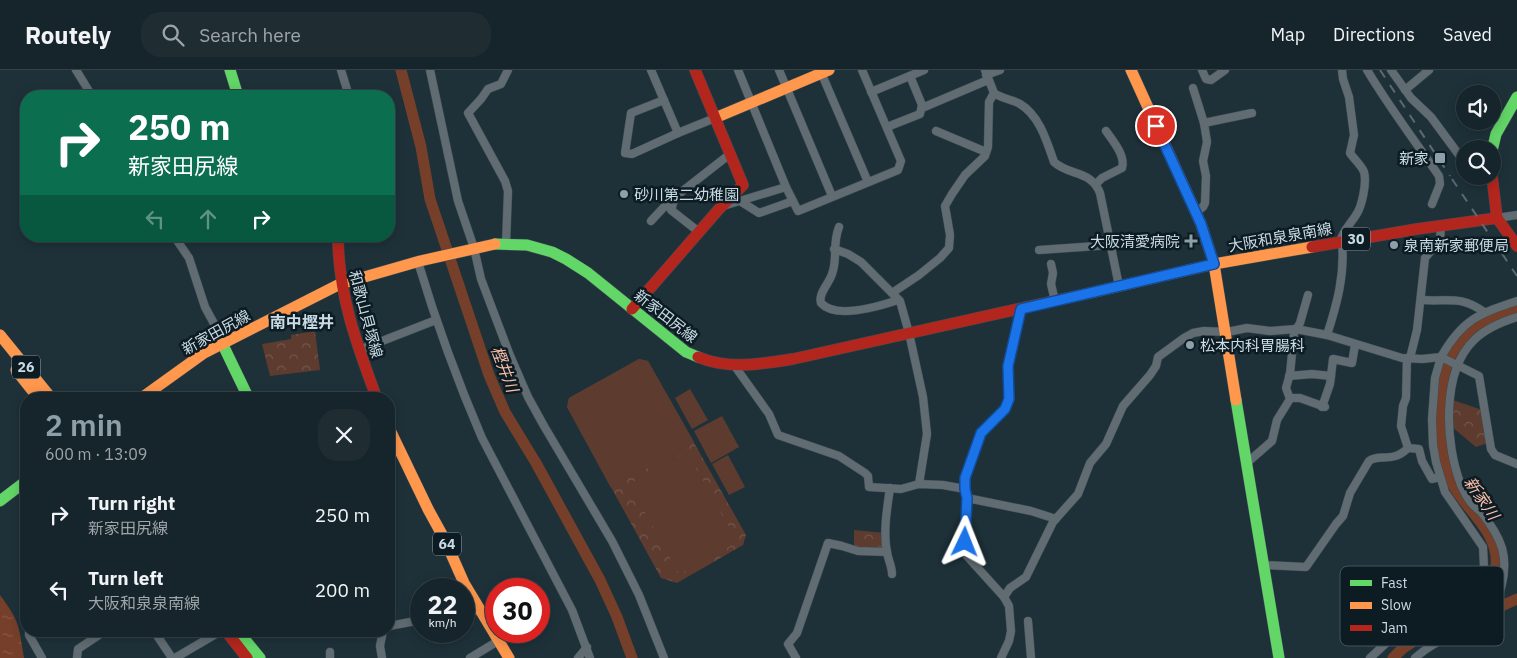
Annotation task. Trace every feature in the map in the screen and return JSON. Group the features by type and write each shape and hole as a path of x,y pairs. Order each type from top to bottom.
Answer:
{"main road":[{"path":"230,70 235,90"},
{"path":"632,309 742,185 695,70"},
{"name":"大阪和泉泉南線","path":"1131,70 1196,212 1207,239 1214,264 1497,218"},
{"path":"715,118 824,71"},
{"path":"1495,140 1496,134 1517,97"},
{"path":"1493,185 1497,218 1517,246"},
{"name":"和歌山貝塚線","path":"338,242 340,284 359,350 374,392"},
{"name":"新家田尻線","path":"150,392 204,353 340,284 419,261 492,244 539,248 566,259 588,273 686,352 710,362 734,365 754,365 793,359 1055,302 1214,264"},
{"path":"1214,264 1280,658"},
{"name":"26","path":"0,335 46,392"},
{"path":"223,343 246,392"},
{"name":"26","path":"0,350 33,392"},
{"name":"64","path":"395,448 446,540 464,583 485,619"},
{"path":"0,501 20,486"},
{"path":"231,637 247,658"},
{"path":"243,637 260,658"},
{"name":"64","path":"499,643 509,658"}],"street":[{"path":"76,70 88,90"},
{"path":"341,70 347,90"},
{"path":"430,70 458,201 481,279 493,311 528,396 612,541 639,595 664,658"},
{"path":"506,244 508,191 506,181 468,112 488,89 501,84 508,70"},
{"path":"651,70 678,133"},
{"path":"738,70 798,211 898,170 901,161 862,70"},
{"path":"779,70 832,196"},
{"path":"871,92 924,70"},
{"path":"922,108 986,75 1000,70"},
{"path":"1202,70 1206,79 1210,80 1225,70"},
{"path":"1327,336 1341,284 1343,267 1342,233 1357,214 1362,203 1364,183 1364,172 1350,153 1354,134 1349,98 1342,70"},
{"path":"1367,70 1439,176 1440,184 1432,204"},
{"path":"1391,70 1406,90 1431,117 1456,151"},
{"path":"1406,90 1429,70"},
{"path":"824,71 868,182"},
{"path":"986,75 994,93 1020,104 1028,110 1043,134 1056,165 1085,176 1096,184 1100,193 1119,286"},
{"path":"886,127 920,114 922,108 910,76"},
{"path":"1193,88 1204,123 1207,142 1203,161 1206,176 1205,203 1196,212"},
{"path":"892,293 920,275 949,248 950,235 945,206 965,175 984,156 988,148 988,107 994,93"},
{"path":"664,100 631,113 625,153 632,154 715,118"},
{"path":"1204,123 1252,114"},
{"path":"936,131 986,152"},
{"path":"1096,184 1102,178 1122,168 1123,164 1122,156 1106,131"},
{"path":"699,232 671,210 671,206 675,197 730,154"},
{"path":"742,185 749,198"},
{"path":"721,207 786,186"},
{"path":"740,201 759,214 793,201"},
{"path":"651,221 664,207 671,206"},
{"path":"1497,218 1517,215"},
{"path":"1408,448 1401,426 1403,406 1406,398 1409,358 1418,330 1426,258 1434,245 1440,240 1441,226"},
{"path":"839,227 834,249 833,273 820,300 824,306 842,311 857,310 877,307 898,300"},
{"path":"178,242 189,258 205,307 223,343"},
{"path":"1040,250 1111,245"},
{"path":"834,249 862,262 898,300 909,333 923,397 927,434 919,484"},
{"path":"419,261 436,320 452,365 482,438 572,610 590,658"},
{"path":"1051,264 1053,273 1051,284 1055,302"},
{"path":"1290,398 1286,388 1293,338 1300,324 1308,295"},
{"path":"1422,300 1459,300 1484,312"},
{"path":"1483,566 1485,558 1483,547 1478,537 1465,523 1445,492 1436,462 1432,419 1435,378 1442,357 1460,328 1484,312 1517,300"},
{"path":"1000,658 1009,641 1011,630 1009,606 966,556 967,498 965,478 981,433 1005,409 1009,399 1008,366 1021,309"},
{"path":"1504,566 1502,548 1490,525 1465,493 1453,459 1450,418 1452,384 1456,365 1467,347 1485,331 1517,317"},
{"path":"359,350 436,320"},
{"path":"1004,598 1010,588 1026,577 1053,522 1078,494 1086,469 1106,444 1123,406 1150,375 1156,366 1158,357 1194,333 1204,331 1226,332 1247,328 1270,331 1296,329 1409,358 1442,357 1479,376 1491,449 1495,455 1517,464"},
{"path":"1290,398 1300,398 1324,407 1330,384 1333,359 1352,363 1355,344"},
{"path":"734,365 769,414 778,435 839,456 868,476 869,486 906,489 919,484 943,485 965,489"},
{"path":"1289,376 1312,374 1330,376"},
{"path":"1248,462 1272,441 1277,420 1290,398"},
{"path":"1264,565 1306,567 1343,516 1350,492 1372,459 1394,457 1408,448 1418,449 1432,479 1436,478"},
{"path":"890,488 886,516 887,552 892,565 892,574"},
{"path":"967,498 1031,511 1056,519"},
{"path":"796,658 788,644 797,633 828,543 858,551 887,552"},
{"path":"475,611 480,610"},
{"path":"1028,621 1030,658"},
{"path":"395,625 410,622"},
{"path":"31,637 42,658"},
{"path":"77,658 78,649 96,637"},
{"path":"158,637 173,658 210,637"},
{"path":"382,637 380,646 382,658"},
{"path":"470,658 495,643"},
{"path":"1370,658 1383,646"},
{"path":"1415,658 1431,646"},
{"path":"578,658 586,647"}],"green space":[{"path":"315,331 320,370 270,376 262,344 291,339 291,335"},
{"path":"639,359 648,361 746,535 743,545 677,583 661,578 567,407 569,398"},
{"path":"639,359 648,361 694,442 611,488 567,407 569,398"},
{"path":"690,389 708,420 692,429 675,398"},
{"path":"1453,400 1482,410 1488,443 1476,447 1452,427"},
{"path":"722,416 739,447 711,463 694,431"},
{"path":"687,452 737,542 679,574 629,484"},
{"path":"728,455 745,487 729,495 712,464"},
{"path":"854,530 885,533 884,550 854,548"}],"water":[{"path":"0,595 17,622 24,658 0,658"}],"waterway":[{"name":"樫井川","path":"401,70 421,147 430,199 489,375 505,412 536,463 600,580 617,617 632,658"},
{"name":"新家川","path":"1496,566 1496,556 1490,536 1458,494 1448,474 1441,430 1443,385 1451,355 1467,333 1487,319 1517,308"},
{"name":"新家川","path":"1504,605 1517,599"},
{"name":"新家川","path":"1393,658 1407,646"}],"railway":[{"path":"1380,70 1450,176"},
{"path":"1452,179 1517,276"}],"traffic: fast":[{"path":"230,70 236,90"},
{"path":"1495,140 1496,134 1517,97"},
{"path":"495,244 527,245 552,252 566,259 588,273 686,352 698,357"},
{"path":"222,343 246,392"},
{"path":"1236,400 1279,658"},
{"path":"0,501 20,486"},
{"path":"243,637 260,658"}],"traffic: slow":[{"path":"715,118 829,70"},
{"path":"1131,70 1201,224 1214,264 1312,247"},
{"path":"150,392 204,353 340,284 420,261 495,244"},
{"path":"1090,293 1214,264 1236,400"},
{"path":"0,335 46,392"},
{"path":"16,370 33,392"},
{"path":"395,440 445,540 464,583 509,658"}],"traffic: jam":[{"path":"632,309 719,209 743,185 695,70"},
{"path":"1493,185 1497,218"},
{"path":"1312,247 1417,229 1497,218 1517,246"},
{"path":"338,242 341,278 345,299 362,359 374,392"},
{"path":"698,357 721,364 733,365 793,359 1090,293"},
{"path":"231,637 247,658"}],"place":[{"name":"新家","path":"1440,158"},
{"name":"砂川第二幼稚園","path":"624,194"},
{"name":"大阪清愛病院","path":"1191,241"},
{"name":"泉南新家郵便局","path":"1394,245"},
{"name":"松本内科胃腸科","path":"1190,345"}],"district":[{"name":"南中樫井","path":"302,322"}],"route":[{"path":"965,542 967,498 965,478 981,433 1000,416 1009,399 1008,366 1021,309 1214,264 1201,224 1156,126"}]}
